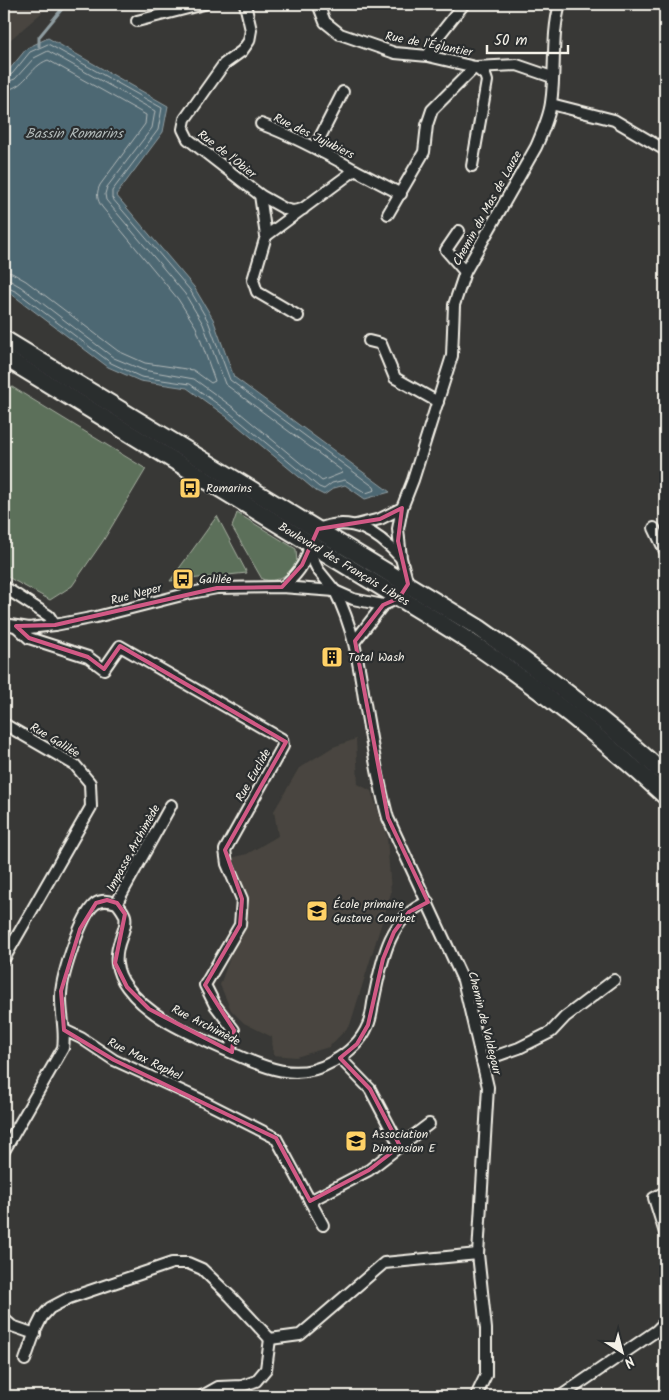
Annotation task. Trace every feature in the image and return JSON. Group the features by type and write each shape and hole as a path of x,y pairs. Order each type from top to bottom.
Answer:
{"main road":[{"name":"Boulevard des Français Libres","path":"4,339 479,628 546,676 606,723 665,775"},
{"name":"Boulevard des Français Libres","path":"4,357 309,548 399,598 477,647 533,686 618,754 665,796"}],"street":[{"path":"137,21 204,4"},
{"name":"Rue de l'Obier","path":"246,4 251,30 249,41 242,51 224,64 185,120 183,130 188,139 260,195 285,209 303,208"},
{"name":"Rue de l'Églantier","path":"318,4 325,22 340,34 394,53 428,56 475,67 517,65 552,77"},
{"path":"428,56 437,38 464,4"},
{"name":"Chemin du Mas de Lauze","path":"408,584 401,558 398,530 402,508 413,480 452,356 454,304 465,272 536,147 545,126 551,104 556,18 560,4"},
{"path":"388,214 424,152 427,125 432,110 475,67 485,75 487,81 472,166"},
{"path":"315,148 343,92"},
{"path":"551,104 614,120 665,150"},
{"name":"Rue des Jujubiers","path":"261,124 281,131 355,170"},
{"path":"298,316 257,292 254,285 266,236 355,170 401,194"},
{"name":"Rue de l'Obier","path":"260,195 266,236"},
{"path":"459,231 446,250 465,272"},
{"path":"369,341 381,344 394,378 438,402"},
{"path":"282,587 296,575 318,529 340,524 356,525 380,520 402,508"},
{"path":"356,525 378,536 401,558"},
{"path":"654,528 665,551"},
{"name":"Chemin de Valdegour","path":"309,548 318,570 335,591 346,612 355,641 380,791 385,809 463,980 488,1087 478,1254 486,1328 486,1375 476,1396"},
{"path":"355,641 383,605 399,598 408,584"},
{"name":"Rue Neper","path":"56,625 104,616 186,594 217,588 282,587 335,591"},
{"path":"335,591 353,599 383,605"},
{"path":"5,592 49,616 56,625"},
{"path":"4,624 29,628 56,625"},
{"name":"Rue Euclide","path":"16,626 29,638 88,656 104,669 120,646 282,739 284,746 225,850 227,864 242,898 240,925 205,985 215,1005 234,1030 229,1051"},
{"name":"Rue Galilée","path":"4,724 75,765 90,782 91,807 4,959"},
{"name":"Impasse Archimède","path":"118,903 120,895 171,805"},
{"path":"4,1151 63,1048 64,1030 61,1012 61,991 80,929 89,911 96,903 107,900 118,903"},
{"name":"Rue Archimède","path":"118,903 125,914 126,925 118,945 115,963 120,976 137,1000 177,1026 229,1051 276,1070 292,1073 313,1071 340,1058 357,1044 368,1025 383,959 394,932 409,912 428,902"},
{"path":"482,1061 519,1048 551,1032 565,1017 614,980"},
{"name":"Rue Max Raphel","path":"64,1030 81,1038 114,1060 195,1097 276,1138 323,1225"},
{"path":"340,1058 370,1089 400,1146"},
{"path":"310,1201 369,1170 429,1124"},
{"path":"665,1192 654,1198 665,1233"},
{"path":"270,1339 300,1335 384,1263 478,1254"},
{"path":"25,1360 42,1317 50,1308 69,1298 172,1263 188,1263 202,1269 231,1296 270,1339 266,1369 256,1381 242,1386 218,1387 202,1396"},
{"path":"4,1319 12,1326 35,1334"},
{"path":"561,1396 656,1331 665,1322"}],"highlighted area":[{"path":"402,508 398,541 408,584 399,598 383,605 355,641 388,818 428,902 409,912 394,932 383,959 368,1025 357,1044 340,1058 370,1089 400,1146 369,1170 310,1201 276,1138 114,1060 64,1030 61,991 80,929 96,903 107,900 117,903 125,914 115,963 127,987 149,1009 232,1052 234,1030 205,985 240,925 242,899 225,850 286,742 120,646 104,669 88,657 29,638 16,626 55,625 217,588 282,587 302,565 318,529 380,519"}],"shaded area":[{"path":"4,4 52,4 4,45"},
{"name":"École primaire Gustave Courbet","path":"356,739 358,784 371,791 387,836 391,893 350,1025 329,1047 296,1057 273,1055 272,1037 244,1023 231,1010 220,985 230,957 247,925 248,897 231,858 247,854 278,836 274,811 299,768 333,747"}],"green space":[{"path":"4,382 146,469 103,541 72,586 50,600 4,575"},
{"path":"237,513 296,549 297,564 282,577 273,580 262,579 232,527"},
{"path":"217,516 247,573 170,581"}],"water":[{"name":"Bassin Romarins","path":"48,38 168,106 163,132 116,195 194,287 213,319 234,377 390,492 365,499 345,485 334,488 324,495 316,491 227,417 187,388 140,381 108,367 4,290 4,73 9,70 27,48"}],"waterway":[{"path":"39,46 39,37 66,4"}],"place":[{"name":"Romarins","path":"190,488"},
{"name":"Galilée","path":"183,579"},
{"name":"Total Wash","path":"332,657"},
{"name":"École primaire Gustave Courbet","path":"317,911"},
{"name":"Association Dimension E","path":"356,1141"}]}
